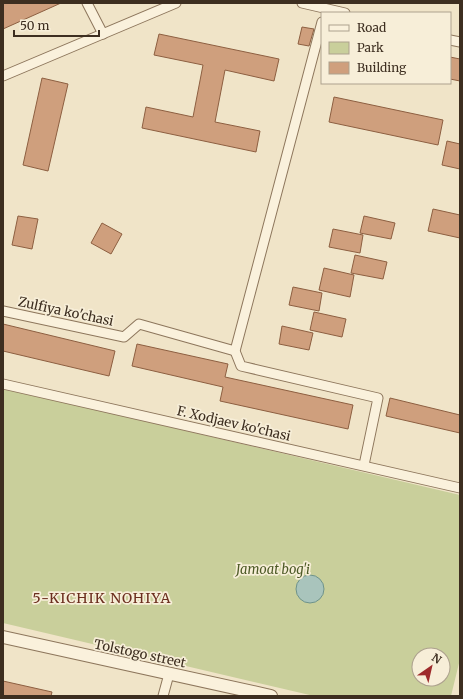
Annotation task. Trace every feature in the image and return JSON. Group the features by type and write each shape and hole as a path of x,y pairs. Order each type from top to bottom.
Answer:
{"street":[{"path":"87,3 103,34"},
{"path":"3,76 176,3"},
{"path":"302,3 325,11 342,9"},
{"path":"321,26 235,351 241,366 378,398 364,465"},
{"name":"Zulfiya ko'chasi","path":"3,311 124,337 139,324 235,351"},
{"name":"F. Xodjaev ko'chasi","path":"3,384 460,488"},
{"name":"Tolstogo street","path":"3,637 271,696"},
{"path":"163,696 169,674"}],"green space":[{"name":"Jamoat bog'i","path":"3,388 460,495 460,659 451,696 314,696 3,623"}],"water":[{"path":"310,575 320,579 324,589 320,599 310,603 300,599 296,589 300,579"}],"building":[{"path":"3,3 61,3 3,29"},
{"path":"302,27 314,29 309,46 298,44"},
{"path":"159,34 279,59 274,81 225,70 215,122 260,131 256,152 142,128 146,107 193,117 203,65 154,55"},
{"path":"451,57 460,59 460,81 451,79"},
{"path":"42,78 68,84 48,171 23,165"},
{"path":"334,97 443,120 438,145 329,122"},
{"path":"447,141 460,144 460,169 442,165"},
{"path":"433,209 460,215 460,238 428,231"},
{"path":"18,216 38,219 32,249 12,245"},
{"path":"364,216 395,223 391,239 360,233"},
{"path":"102,223 122,234 111,254 91,243"},
{"path":"333,229 363,235 360,253 329,247"},
{"path":"355,255 387,262 383,279 351,273"},
{"path":"324,268 354,275 350,297 319,290"},
{"path":"293,287 322,293 319,311 289,305"},
{"path":"314,312 346,319 342,337 310,330"},
{"path":"3,324 115,351 109,376 3,351"},
{"path":"282,326 313,333 309,350 279,344"},
{"path":"137,344 228,364 225,377 353,405 348,429 220,401 223,387 132,366"},
{"path":"390,398 460,415 460,433 386,416"},
{"path":"3,681 52,692 51,696 3,696"}],"district":[{"name":"5-KICHIK NOHIYA","path":"102,598"}]}
